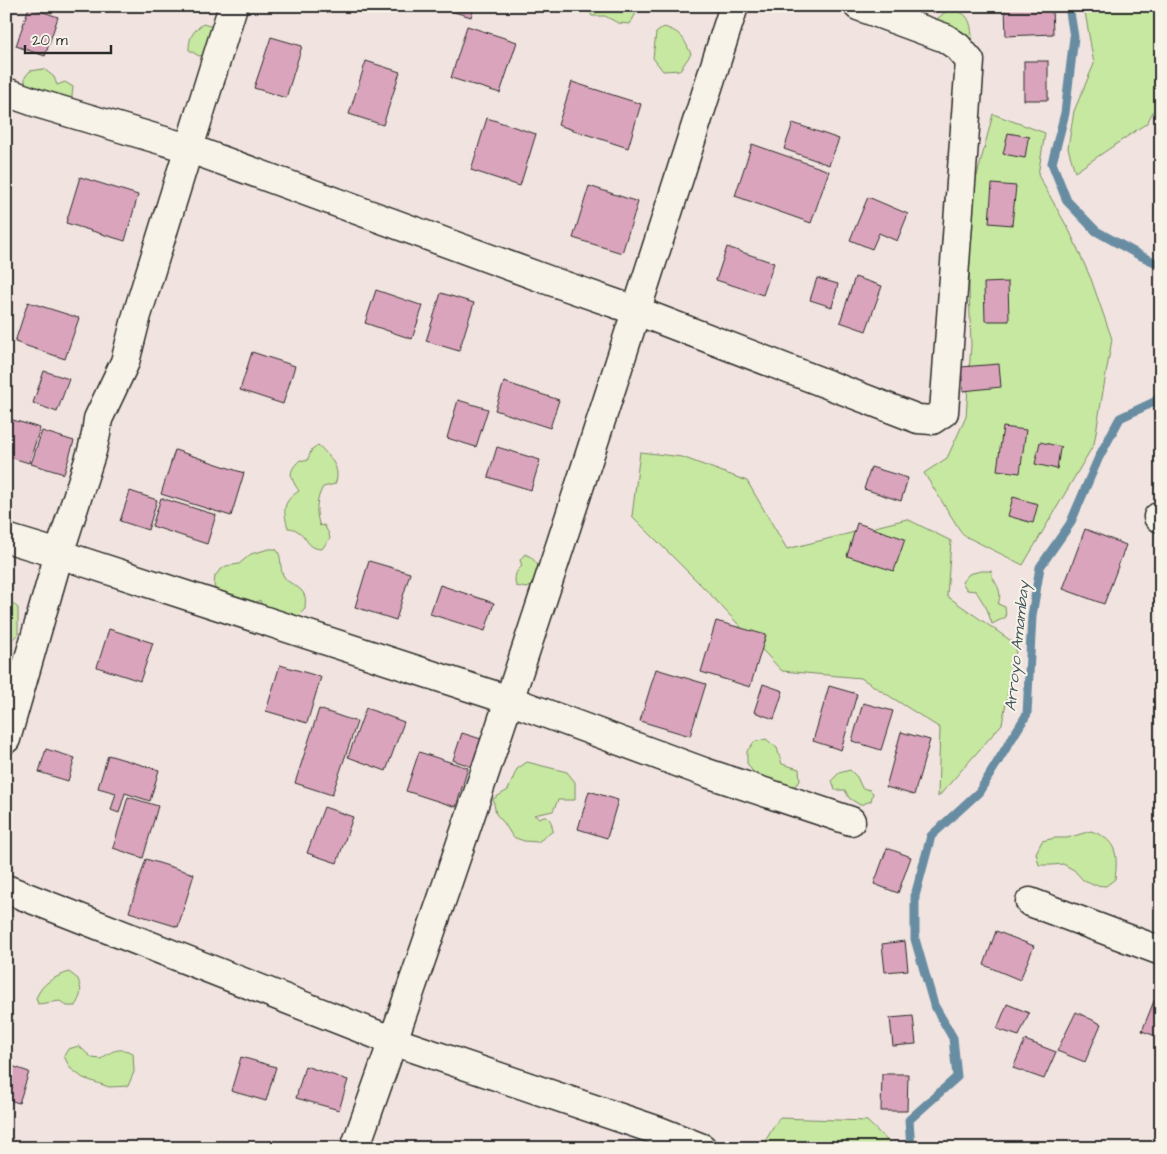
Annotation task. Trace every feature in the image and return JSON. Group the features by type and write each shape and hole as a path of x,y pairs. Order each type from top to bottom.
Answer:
{"street":[{"path":"6,739 59,554 92,451 98,419 124,362 232,6"},
{"path":"355,1148 509,700 734,6"},
{"path":"6,92 188,148 636,311 918,419 932,420 944,412 970,61 958,47 945,38 858,6"},
{"path":"6,538 509,700 704,772 851,821"},
{"path":"6,889 393,1041 659,1131 702,1148"},
{"path":"1030,902 1161,951"}],"green space":[{"path":"586,6 634,6 636,13 630,24 618,23 605,16 592,16"},
{"path":"1084,6 1161,6 1161,97 1147,123 1075,172 1068,148 1074,111 1094,64"},
{"path":"949,9 964,15 971,26 972,38 962,46 939,37 937,19"},
{"path":"203,24 213,27 212,54 199,56 189,50 189,45 192,35"},
{"path":"664,27 675,31 681,36 691,54 680,70 663,71 653,58 656,33"},
{"path":"44,69 54,77 57,85 65,82 73,87 72,96 76,108 25,85 25,77 30,71"},
{"path":"993,114 1045,133 1038,175 1070,232 1091,279 1112,339 1094,444 1023,565 963,535 924,473 947,458 966,417 971,345 969,288 971,199"},
{"path":"318,445 334,463 337,472 335,484 323,487 317,506 320,526 324,525 330,538 322,549 313,547 300,533 288,528 285,516 285,507 289,499 299,491 291,475 293,468 300,460 307,461 312,449"},
{"path":"640,452 682,457 747,481 787,549 907,519 951,541 947,596 1017,645 1002,724 938,797 940,728 861,678 782,671 709,593 632,516"},
{"path":"276,549 283,575 301,590 305,597 305,609 297,617 263,612 260,600 247,607 216,595 215,576 219,571 226,566 239,564 251,554"},
{"path":"525,554 531,557 543,571 542,581 527,588 516,586 515,580 516,573 522,566 520,560"},
{"path":"991,571 1000,594 998,604 1005,607 1006,617 992,624 987,609 976,591 967,590 962,582 969,574"},
{"path":"6,599 18,608 18,634 6,646"},
{"path":"766,739 777,748 782,764 799,769 800,781 784,796 765,779 753,772 747,763 747,751 754,742"},
{"path":"527,762 567,772 575,782 575,800 558,800 553,811 534,815 539,818 544,816 548,818 553,831 538,842 524,841 513,837 496,814 493,799 508,790 517,769"},
{"path":"850,770 857,777 862,788 873,793 871,801 860,805 849,798 845,790 835,790 832,780 839,773"},
{"path":"1091,831 1106,839 1111,844 1116,855 1115,879 1106,886 1093,885 1083,880 1074,870 1063,864 1039,865 1036,853 1042,841 1067,838"},
{"path":"69,972 78,979 81,992 75,1006 67,1006 60,1001 38,1004 36,998 45,984"},
{"path":"79,1046 92,1058 101,1059 109,1053 120,1050 133,1053 134,1072 128,1086 109,1087 83,1078 70,1068 64,1056 68,1049"},
{"path":"779,1118 867,1121 895,1148 761,1148"}],"building":[{"path":"434,6 475,6 471,17"},
{"path":"29,7 58,17 45,56 16,46"},
{"path":"1052,7 1053,34 1006,36 1005,8"},
{"path":"467,26 517,42 500,93 451,78"},
{"path":"271,37 302,46 286,98 254,88"},
{"path":"366,61 400,72 383,125 349,114"},
{"path":"1024,61 1048,61 1048,100 1024,100"},
{"path":"572,82 641,104 628,148 558,125"},
{"path":"487,118 536,134 520,186 471,170"},
{"path":"793,123 839,139 829,165 784,149"},
{"path":"1008,133 1030,137 1025,158 1003,154"},
{"path":"752,144 829,171 811,223 735,196"},
{"path":"80,177 138,195 125,241 66,223"},
{"path":"992,184 1016,186 1012,225 989,223"},
{"path":"589,186 638,202 622,253 573,238"},
{"path":"868,197 908,214 897,241 879,233 872,249 850,240"},
{"path":"727,247 774,263 763,295 716,280"},
{"path":"855,277 882,286 866,331 840,322"},
{"path":"817,278 838,284 832,307 810,300"},
{"path":"1008,282 1009,321 985,321 984,283"},
{"path":"376,290 423,306 412,339 365,323"},
{"path":"441,293 474,303 459,351 426,341"},
{"path":"28,302 79,318 65,359 15,342"},
{"path":"252,352 295,366 283,404 240,390"},
{"path":"999,364 1001,387 963,391 961,367"},
{"path":"44,371 69,379 57,412 33,403"},
{"path":"504,382 559,400 550,428 495,410"},
{"path":"458,400 488,409 476,447 447,438"},
{"path":"6,418 40,428 29,463 6,456"},
{"path":"1003,427 1026,430 1020,473 997,470"},
{"path":"42,431 74,441 64,474 31,464"},
{"path":"1040,442 1062,447 1060,449 1057,469 1035,464"},
{"path":"497,447 540,460 531,490 488,477"},
{"path":"175,450 244,473 231,516 161,494"},
{"path":"871,467 908,478 901,501 864,489"},
{"path":"130,491 157,500 148,530 120,521"},
{"path":"1013,497 1038,504 1033,523 1008,516"},
{"path":"161,498 216,515 207,544 152,526"},
{"path":"857,523 905,539 894,571 847,556"},
{"path":"1085,529 1126,545 1104,604 1063,589"},
{"path":"369,561 410,573 396,620 355,607"},
{"path":"440,585 494,603 485,631 430,614"},
{"path":"716,621 766,635 750,687 701,672"},
{"path":"109,629 153,643 140,681 97,667"},
{"path":"280,665 321,677 307,723 266,711"},
{"path":"656,669 706,684 690,736 640,721"},
{"path":"763,684 783,691 774,719 754,712"},
{"path":"829,686 857,694 841,750 813,741"},
{"path":"863,703 893,711 881,750 852,741"},
{"path":"366,708 404,722 386,771 348,757"},
{"path":"319,709 357,722 332,795 295,783"},
{"path":"901,732 930,740 914,795 886,787"},
{"path":"462,733 484,740 475,768 453,760"},
{"path":"46,749 75,758 68,781 39,772"},
{"path":"419,752 468,768 456,807 406,791"},
{"path":"108,755 159,770 150,801 125,793 119,813 111,810 116,793 98,788"},
{"path":"589,791 618,800 607,838 578,829"},
{"path":"128,797 158,806 143,858 113,848"},
{"path":"324,807 353,817 337,863 307,853"},
{"path":"887,848 911,857 898,893 874,884"},
{"path":"146,859 194,874 178,927 129,912"},
{"path":"996,931 1034,946 1020,980 984,965"},
{"path":"905,941 908,970 885,972 882,944"},
{"path":"1154,1001 1161,1003 1161,1038 1142,1031"},
{"path":"1007,1004 1029,1013 1019,1036 997,1029"},
{"path":"1076,1012 1101,1024 1085,1062 1057,1051"},
{"path":"913,1016 916,1044 893,1046 890,1018"},
{"path":"1025,1040 1056,1052 1044,1079 1013,1068"},
{"path":"241,1057 276,1067 266,1101 231,1091"},
{"path":"6,1064 29,1072 19,1103 6,1099"},
{"path":"305,1066 348,1080 339,1110 296,1098"},
{"path":"882,1074 908,1074 907,1111 881,1111"}],"waterway":[{"name":"Arroyo Amambay","path":"1069,6 1074,37 1065,113 1052,163 1067,201 1096,231 1161,265"},
{"name":"Arroyo Amambay","path":"911,1148 909,1120 957,1077 953,1038 934,1005 915,939 915,896 931,836 979,792 1027,714 1032,616 1040,567 1070,524 1099,457 1120,418 1161,397"}]}
